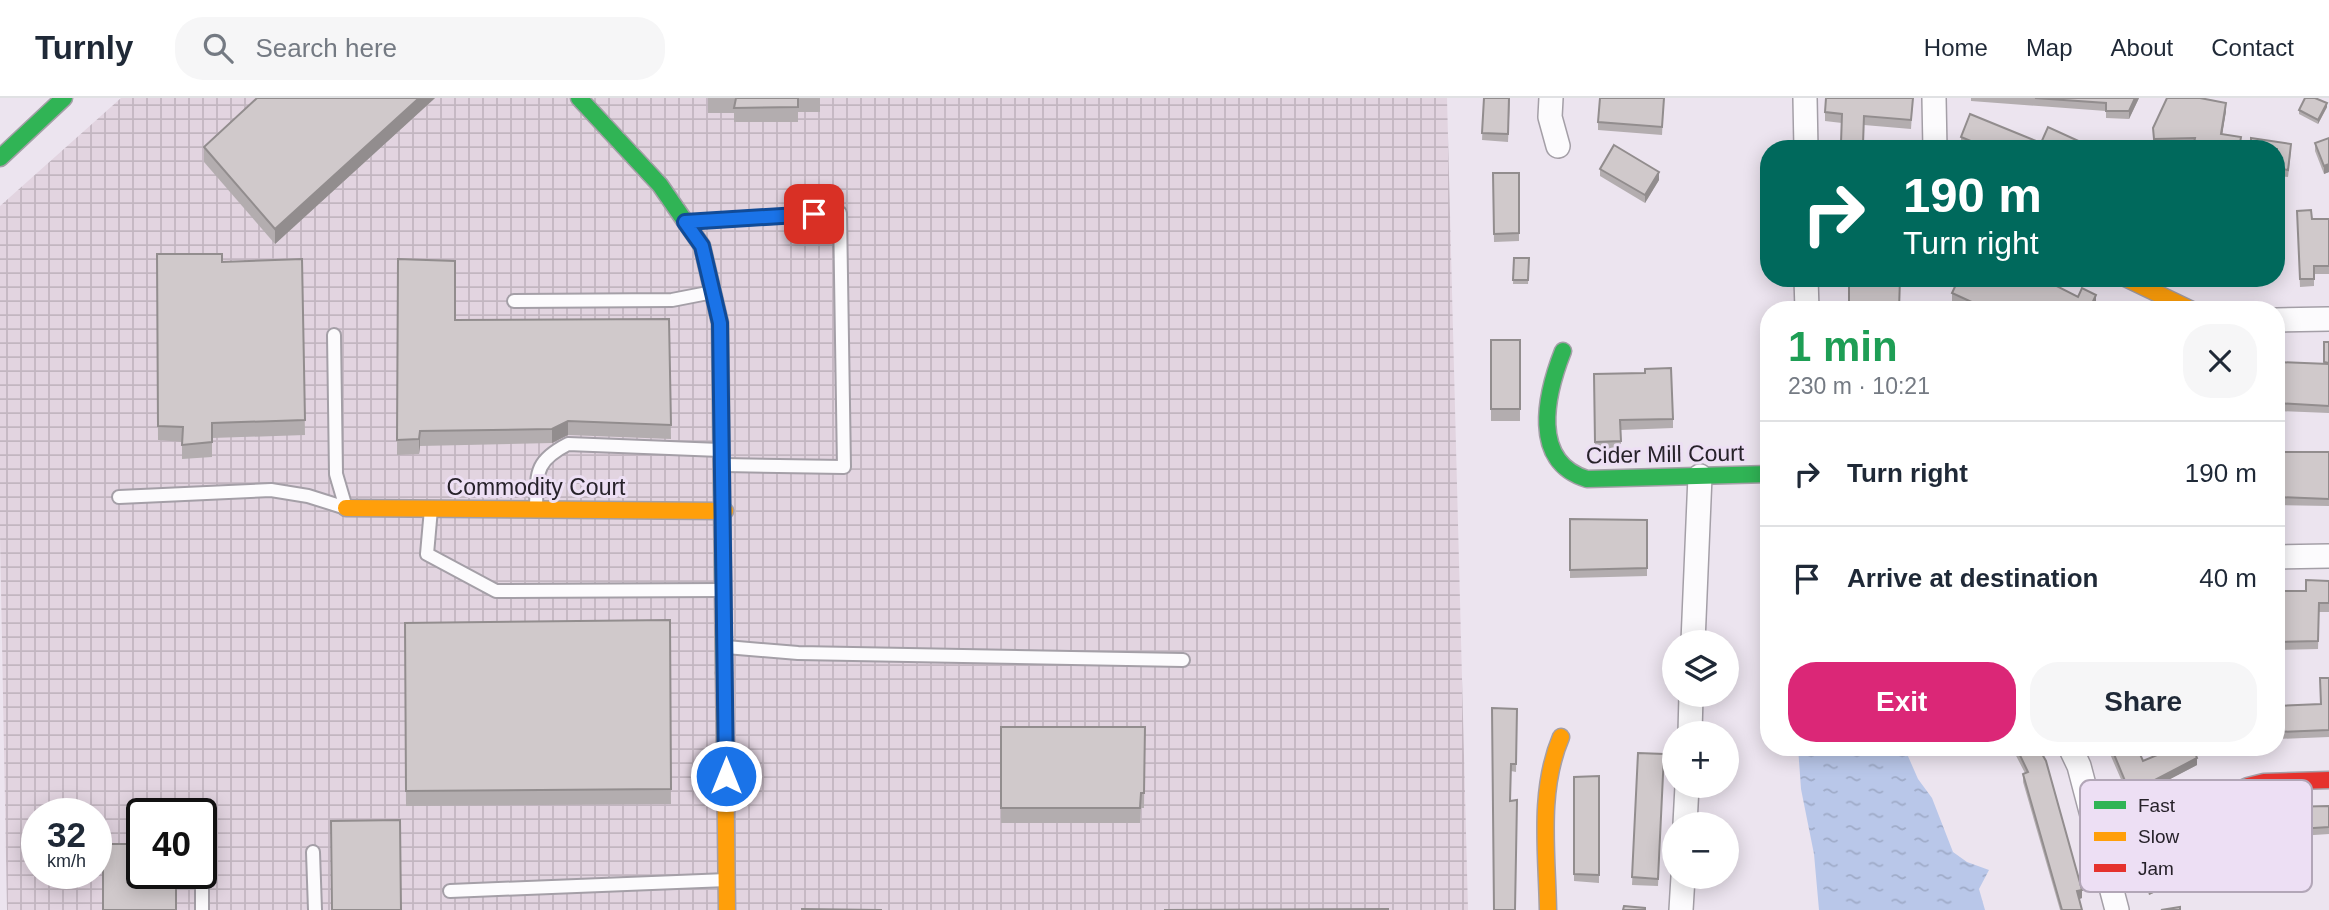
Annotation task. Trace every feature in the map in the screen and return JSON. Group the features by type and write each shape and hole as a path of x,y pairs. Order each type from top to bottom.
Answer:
{"main road":[{"path":"0,158 64,98"},
{"path":"579,98 660,185 702,246 720,323 726,590 727,910"},
{"path":"2144,287 2173,301"},
{"name":"Cider Mill Court","path":"1563,351 1552,378 1549,433 1551,453 1565,473 1587,479 1760,474"},
{"name":"Commodity Court","path":"346,508 725,511"},
{"path":"1548,910 1548,775 1552,752 1562,737"}],"street":[{"path":"1551,98 1550,117 1558,146"},
{"path":"1805,98 1806,140"},
{"path":"1934,98 1935,140"},
{"path":"2285,320 2329,319"},
{"path":"1694,630 1700,476"},
{"path":"2285,558 2329,556"},
{"path":"2074,756 2083,780"},
{"path":"1681,910 1682,889"},
{"path":"2112,892 2117,910"}],"lane":[{"path":"536,509 537,472 547,455 568,444 678,448 724,458 844,467 839,212 685,222"},
{"path":"514,301 672,300 713,292"},
{"path":"334,335 336,474 346,508"},
{"path":"119,497 271,490 308,496 346,508"},
{"path":"431,509 427,554 496,591 726,590"},
{"path":"726,647 798,653 1183,660"},
{"path":"313,852 315,910"},
{"path":"450,891 727,880"},
{"path":"202,889 202,910"}],"shaded area":[{"path":"121,98 1447,98 1468,910 7,910 0,535 0,206"}],"water":[{"path":"1799,756 1908,756 1918,779 1932,798 1953,852 1967,862 1989,870 1979,889 1985,910 1819,910 1814,854 1801,789"}],"building":[{"path":"257,98 419,98 275,229 204,147"},
{"path":"736,98 798,98 798,107 734,108"},
{"path":"1484,98 1509,98 1508,134 1482,133"},
{"path":"1600,98 1664,98 1662,127 1598,122"},
{"path":"1826,98 1913,98 1911,120 1864,116 1863,140 1841,140 1842,114 1825,112"},
{"path":"2035,98 2135,98 2129,111 2106,111 2106,103"},
{"path":"2167,98 2200,98 2226,103 2221,134 2241,137 2240,140 2154,139 2153,128"},
{"path":"2305,98 2315,98 2327,103 2318,120 2299,110"},
{"path":"1970,114 2034,140 1968,140 1961,137"},
{"path":"2048,127 2076,140 2042,140"},
{"path":"2329,138 2329,164 2324,166 2315,143"},
{"path":"2285,143 2291,144 2288,170 2285,169"},
{"path":"1614,145 1659,172 1645,195 1600,169"},
{"path":"1493,173 1519,173 1519,233 1494,234"},
{"path":"2311,210 2312,219 2329,219 2329,266 2314,266 2314,279 2300,279 2297,211"},
{"path":"157,254 222,254 222,262 302,259 305,420 212,423 212,442 182,445 183,427 158,426"},
{"path":"1514,258 1529,258 1528,280 1513,280"},
{"path":"398,259 455,261 455,320 669,319 671,425 568,421 552,429 420,431 419,439 397,440"},
{"path":"1849,287 1900,287 1899,301 1849,301"},
{"path":"1955,287 2059,287 2078,297 2082,288 2096,295 2093,301 1969,301 1952,293"},
{"path":"1491,340 1520,340 1520,409 1491,409"},
{"path":"2324,342 2329,342 2329,363 2324,362"},
{"path":"2285,362 2329,364 2329,406 2285,403"},
{"path":"1671,368 1673,419 1620,420 1621,441 1595,442 1594,374 1645,373 1645,369"},
{"path":"2285,452 2329,452 2329,499 2285,497"},
{"path":"1570,519 1647,520 1647,568 1570,570"},
{"path":"2306,580 2329,581 2329,603 2319,603 2318,641 2285,642 2285,591 2306,591"},
{"path":"670,620 671,789 406,791 405,623"},
{"path":"2320,678 2329,678 2329,730 2285,732 2285,706 2321,704"},
{"path":"1492,708 1517,709 1516,764 1511,764 1510,801 1517,800 1515,910 1494,910"},
{"path":"1001,727 1145,727 1144,793 1141,793 1140,808 1001,808"},
{"path":"1638,753 1662,754 1658,879 1632,877"},
{"path":"2020,756 2043,756 2080,883 2080,890 2077,891 2082,910 2062,910 2023,774 2028,772"},
{"path":"2115,756 2141,756 2143,761 2155,756 2197,758 2155,780 2125,780"},
{"path":"1599,776 1599,875 1574,874 1574,777"},
{"path":"2312,806 2329,806 2329,827 2312,828"},
{"path":"400,820 401,910 332,910 331,821"},
{"path":"112,844 126,844 126,889 176,889 176,910 103,910 103,889 112,889"},
{"path":"1624,906 1645,908 1645,910 1623,910"},
{"path":"802,909 882,910 802,910"},
{"path":"1388,909 1388,910 1164,910"}],"traffic: fast":[{"path":"0,158 64,98"},
{"path":"579,98 660,185 702,246 720,323 724,673"},
{"path":"1563,351 1552,387 1547,425 1557,458 1569,470 1587,479 1760,474"}],"traffic: slow":[{"path":"2144,287 2173,301"},
{"path":"346,508 725,511"},
{"path":"724,673 727,910"},
{"path":"1548,910 1547,800 1549,779 1561,737"}],"traffic: jam":[{"path":"2312,781 2329,780"}],"route":[{"path":"726,776 725,511 720,323 702,246 685,222 814,214"}]}
